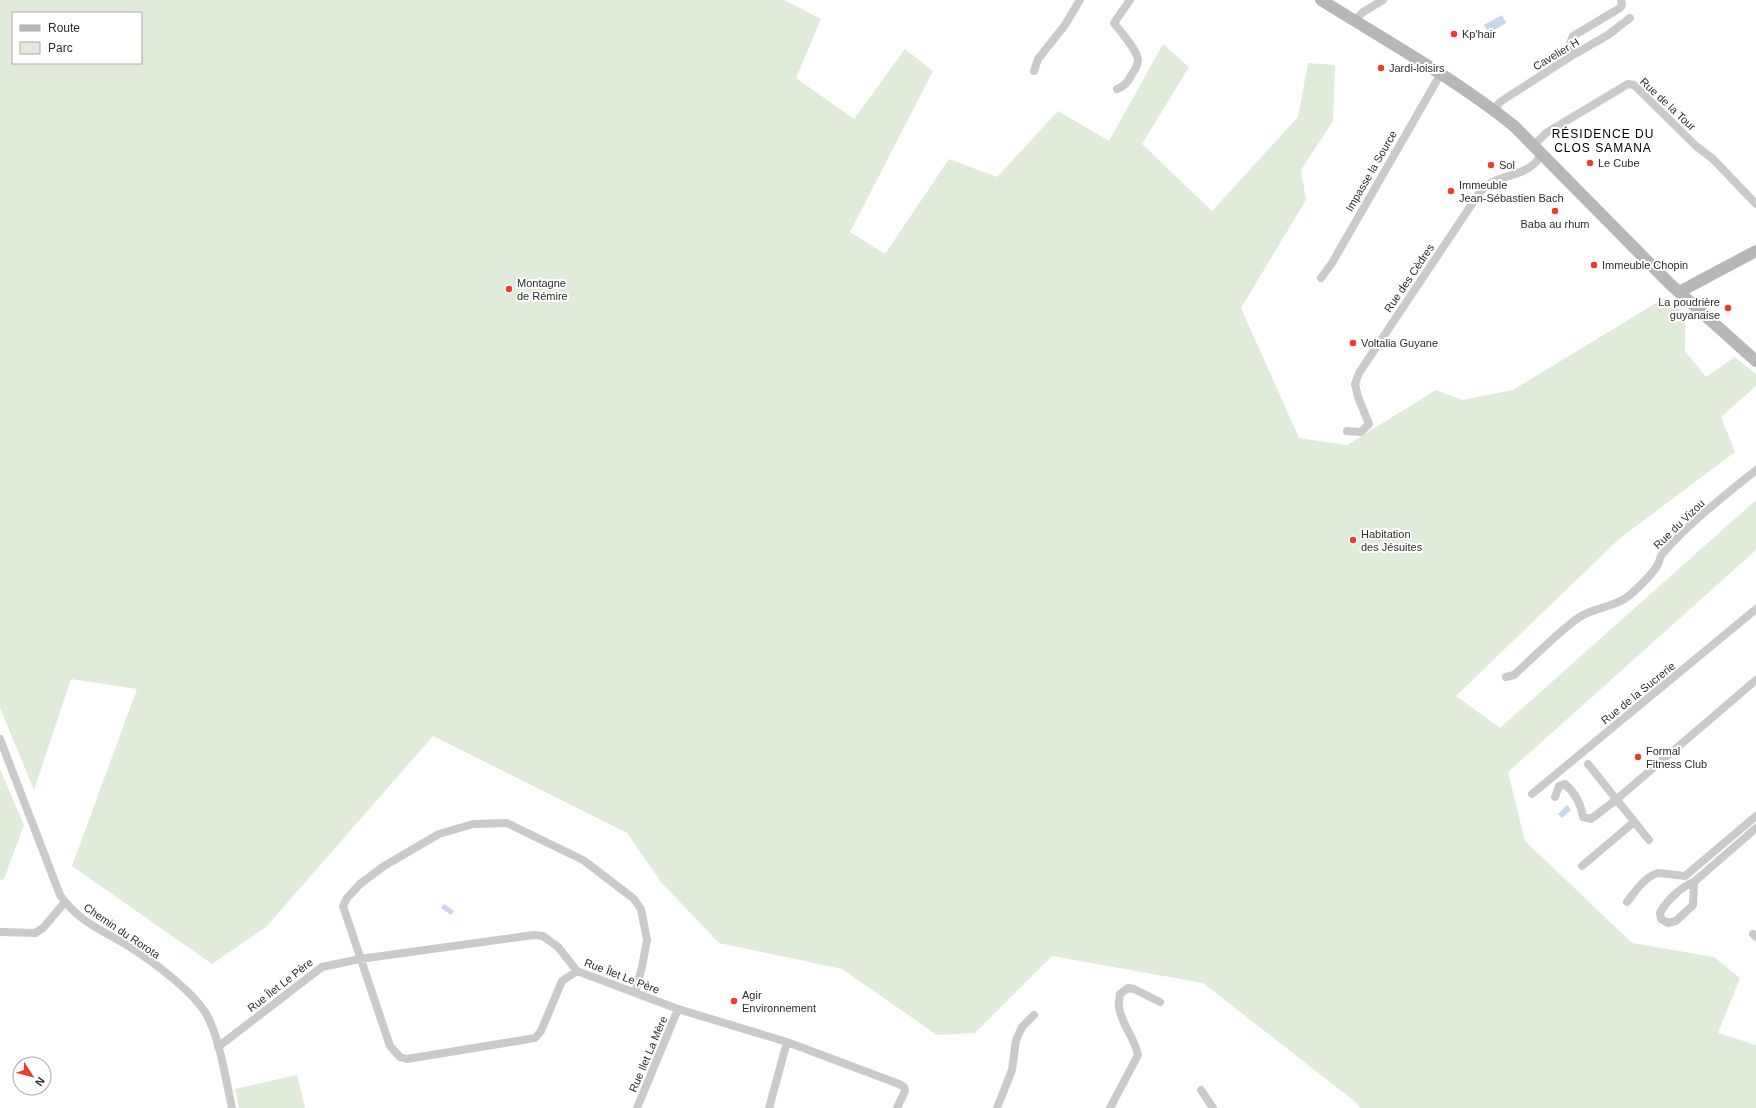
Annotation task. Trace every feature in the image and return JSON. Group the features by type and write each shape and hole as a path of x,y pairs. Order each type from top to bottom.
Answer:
{"main road":[{"path":"1320,0 1494,110 1532,144 1680,292 1756,360"},
{"path":"1680,292 1756,252"}],"street":[{"path":"1034,71 1038,59 1065,25 1080,0"},
{"path":"1117,89 1124,86 1129,80 1136,68 1138,60 1135,52 1114,23 1130,0"},
{"path":"1354,21 1363,12 1383,0"},
{"path":"1573,55 1569,46 1573,36 1620,8 1622,5 1621,0"},
{"name":"Cavelier H","path":"1494,110 1500,102 1573,55 1608,35 1630,18"},
{"name":"Impasse la Source","path":"1321,278 1332,263 1440,75"},
{"name":"Rue de la Tour","path":"1532,144 1537,142 1546,133 1628,84 1634,85 1696,146 1713,159 1756,204"},
{"name":"Rue des Cèdres","path":"1347,431 1361,432 1369,424 1358,397 1355,384 1359,372 1480,192 1492,181 1524,170 1534,164 1541,154"},
{"name":"Rue du Vizou","path":"1506,677 1514,675 1578,618 1590,611 1609,606 1628,596 1648,578 1658,565 1659,558 1662,553 1719,500 1756,470"},
{"name":"Rue de la Sucrerie","path":"1532,794 1756,608"},
{"path":"1555,797 1559,786 1565,784 1572,790 1582,811 1583,817 1586,819 1591,819 1617,799 1756,680"},
{"name":"Chemin du Rorota","path":"0,739 60,895 76,915 129,946 170,977 196,1000 206,1013 214,1033 232,1108"},
{"path":"1588,764 1649,840"},
{"path":"1627,902 1638,887 1654,874 1658,873 1685,876 1756,816"},
{"path":"1582,866 1634,822"},
{"path":"577,971 562,982 541,1031 535,1038 407,1059 400,1057 390,1046 343,906 346,898 360,884 384,866 439,834 474,824 507,823 583,860 633,898 641,909 647,940 635,993"},
{"path":"1694,882 1693,905 1676,921 1668,923 1661,919 1660,913 1663,907 1688,884 1694,882 1756,828"},
{"path":"0,932 35,933 43,928 65,902"},
{"name":"Rue Îlet Le Père","path":"218,1048 322,967 360,959 534,935 543,936 558,947 577,971 678,1009 787,1042 904,1087 905,1091 897,1108"},
{"path":"1110,1108 1138,1055 1136,1045 1123,1021 1119,1007 1120,994 1128,988 1134,989 1160,1002"},
{"name":"Rue Ilet La Mère","path":"637,1108 678,1009"},
{"path":"996,1108 1012,1070 1016,1040 1022,1027 1034,1015"},
{"path":"769,1108 787,1042"},
{"path":"1201,1090 1213,1108"}],"green space":[{"path":"0,0 784,0 821,19 796,78 854,119 905,49 933,71 850,232 885,254 949,159 997,177 1058,111 1109,141 1163,44 1189,67 1142,144 1212,211 1298,117 1308,63 1335,65 1333,121 1301,170 1306,200 1241,308 1299,438 1347,445 1436,390 1462,400 1513,390 1666,297 1685,315 1685,351 1706,377 1735,357 1756,374 1756,386 1721,417 1735,452 1619,539 1456,696 1500,728 1756,500 1756,550 1508,772 1525,841 1632,943 1714,957 1740,978 1718,1033 1756,1045 1756,1108 1360,1108 1353,1100 1203,983 1052,956 975,1033 937,1035 842,969 719,943 661,882 627,833 433,736 266,927 212,964 72,866 137,689 71,679 34,790 0,708"},
{"path":"0,769 24,825 4,879 0,880"},
{"path":"297,1075 305,1108 239,1108 235,1089"}],"water":[{"path":"1502,15 1506,23 1489,33 1484,25"},
{"path":"1567,805 1571,810 1562,818 1558,814"},
{"path":"444,904 454,911 451,915 441,908"}],"place":[{"name":"Kp'hair","path":"1454,34"},
{"name":"Jardi-loisirs","path":"1381,68"},
{"name":"Le Cube","path":"1590,163"},
{"name":"Sol","path":"1491,165"},
{"name":"Immeuble Jean-Sébastien Bach","path":"1451,191"},
{"name":"Baba au rhum","path":"1555,211"},
{"name":"Immeuble Chopin","path":"1594,265"},
{"name":"Montagne de Rémire","path":"509,289"},
{"name":"La poudrière guyanaise","path":"1728,308"},
{"name":"Voltalia Guyane","path":"1353,343"},
{"name":"Habitation des Jésuites","path":"1353,540"},
{"name":"Formal Fitness Club","path":"1638,757"},
{"name":"Agir Environnement","path":"734,1001"}],"district":[{"name":"RÉSIDENCE DU CLOS SAMANA","path":"1603,141"}]}
